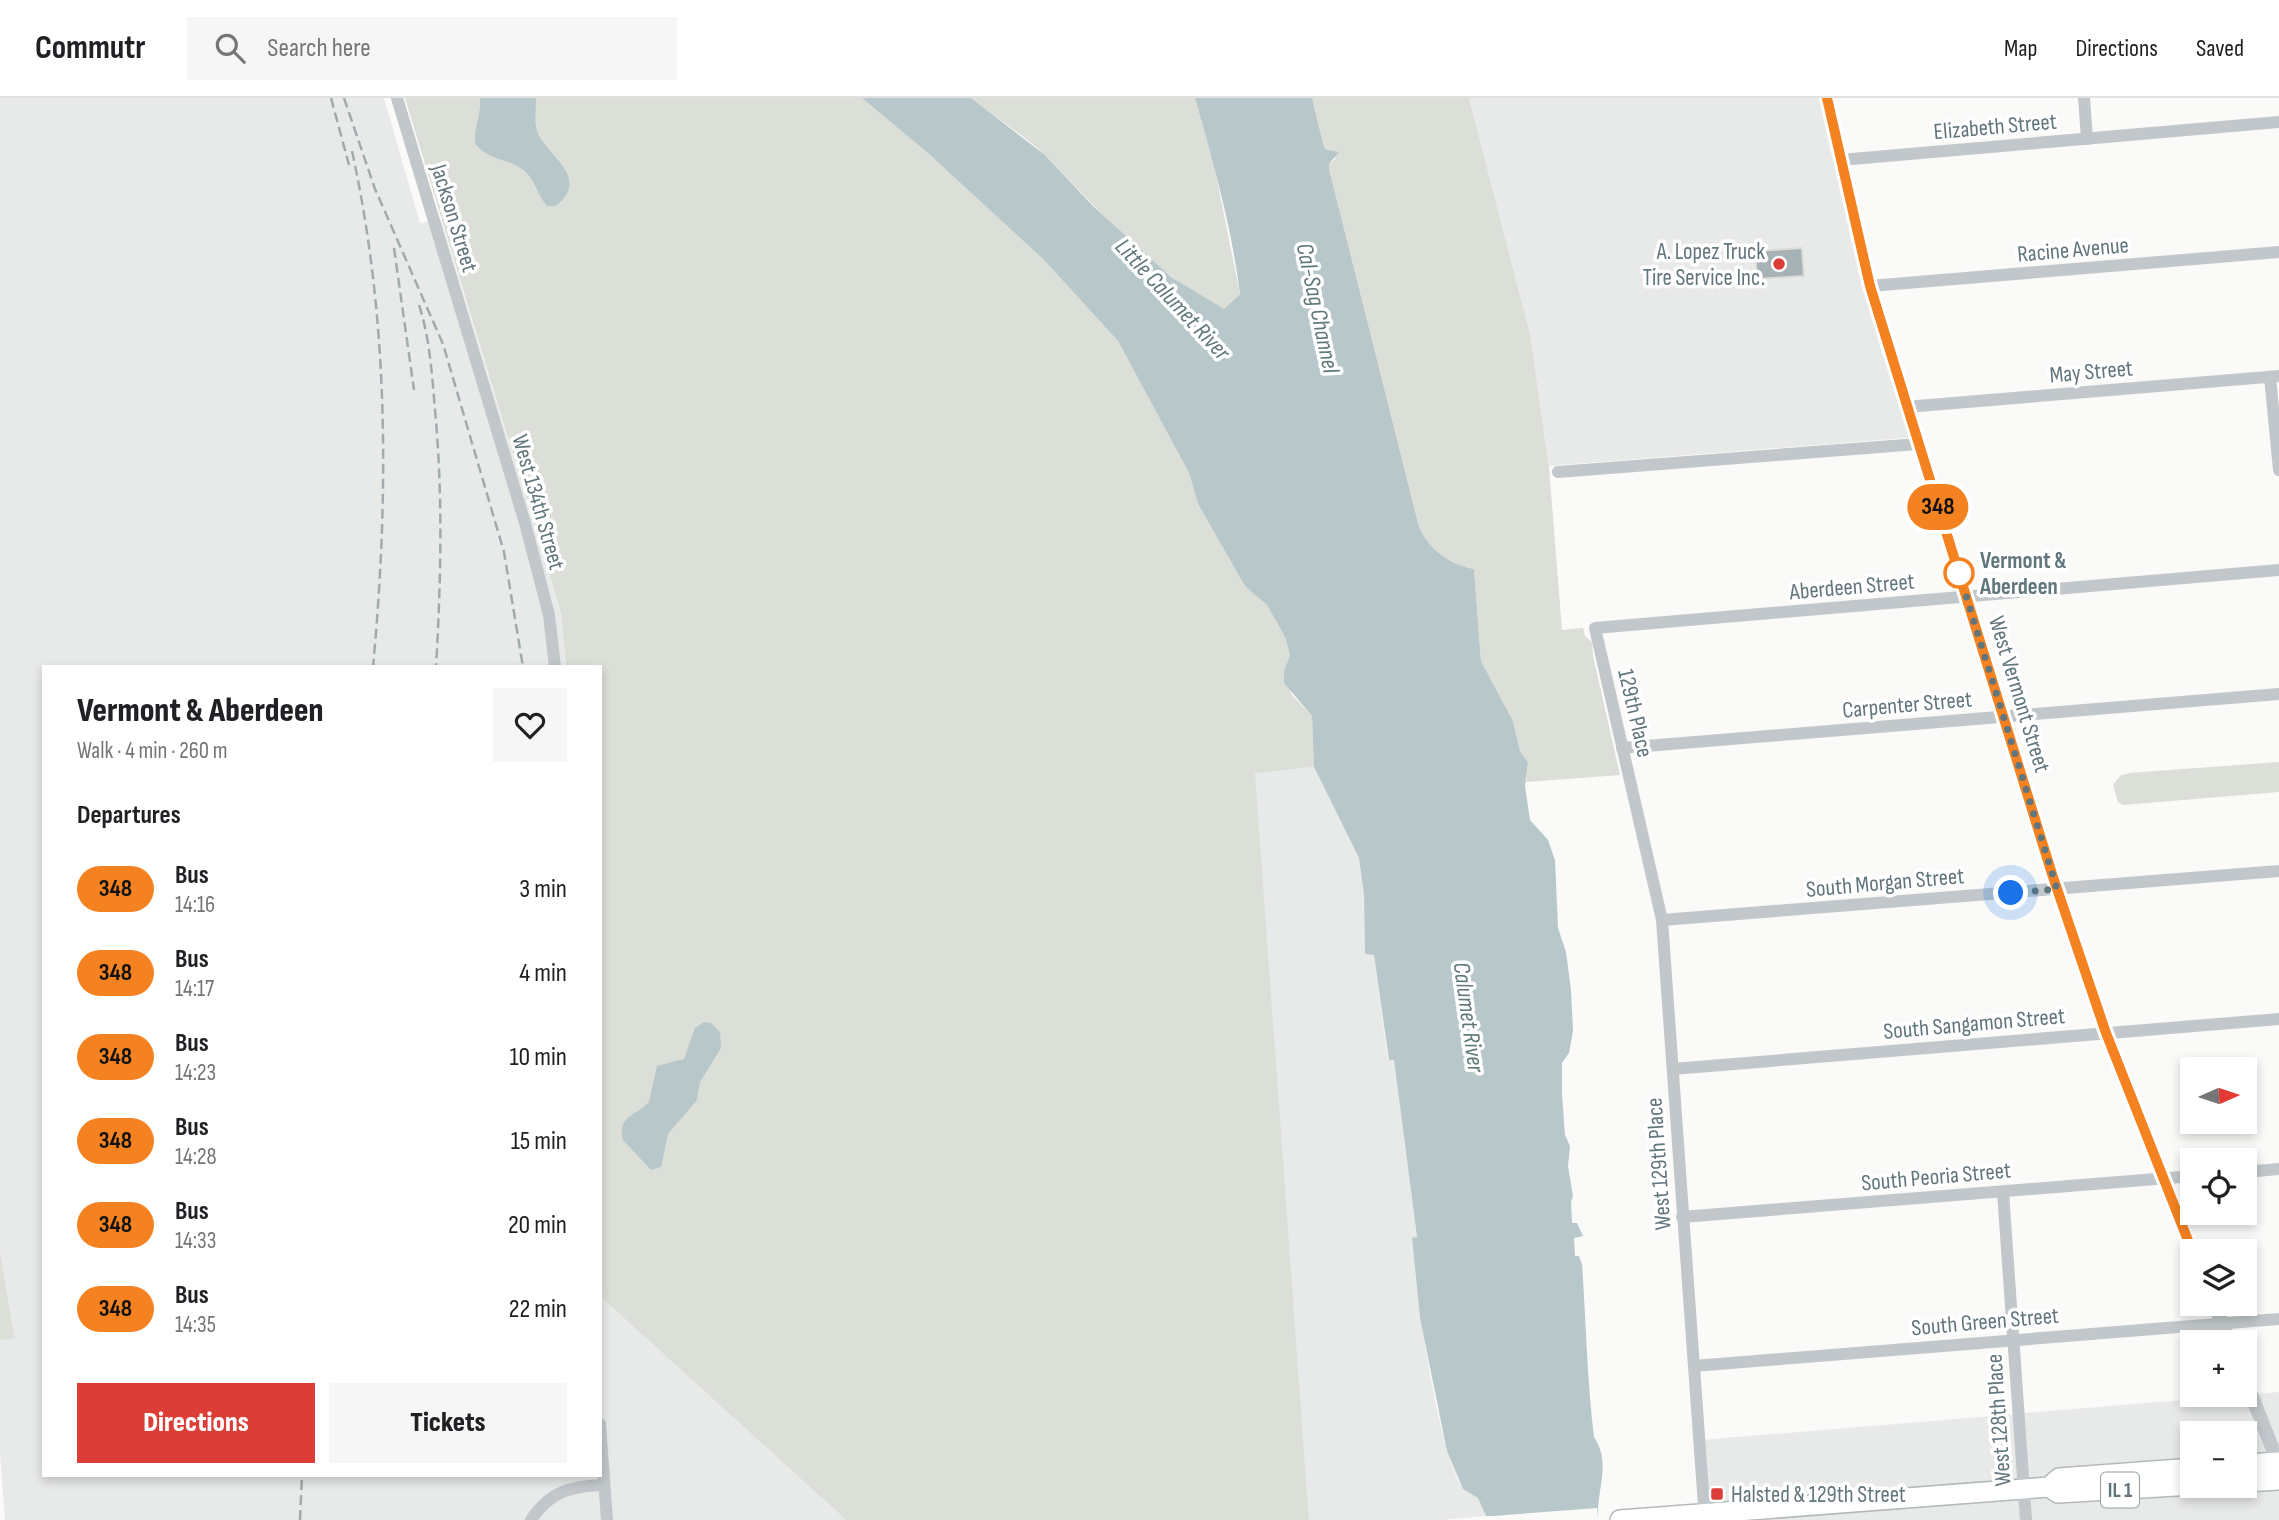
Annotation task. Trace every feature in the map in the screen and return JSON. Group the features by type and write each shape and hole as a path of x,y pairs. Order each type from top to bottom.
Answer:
{"main road":[{"path":"2257,1465 2279,1467"},
{"path":"2257,1477 2279,1467"},
{"path":"2049,1487 2059,1478 2180,1469"},
{"name":"IL 1","path":"1620,1520 1705,1517 2049,1487 2058,1493 2180,1486"}],"street":[{"name":"Jackson Street","path":"397,98 472,351"},
{"name":"West Vermont Street","path":"1826,98 1870,286 2002,717 2106,1033 2187,1239"},
{"path":"2084,98 2087,139"},
{"name":"Elizabeth Street","path":"1840,160 2279,122"},
{"name":"Racine Avenue","path":"1870,286 2279,252"},
{"name":"West 134th Street","path":"472,351 525,523 549,615 555,665"},
{"path":"2274,376 2279,470"},
{"name":"May Street","path":"1906,407 2274,376"},
{"path":"1558,472 1918,444"},
{"name":"Aberdeen Street","path":"1595,628 2279,570"},
{"name":"129th Place","path":"1595,628 1635,807"},
{"name":"Carpenter Street","path":"1622,748 2279,694"},
{"name":"West 129th Place","path":"1635,807 1662,920 1705,1517"},
{"name":"South Morgan Street","path":"1662,920 2279,871"},
{"name":"South Sangamon Street","path":"1672,1069 2279,1019"},
{"path":"2257,1171 2279,1169"},
{"name":"South Peoria Street","path":"1682,1217 2180,1178"},
{"name":"West 128th Place","path":"2003,1192 2026,1520"},
{"path":"2219,1316 2225,1330"},
{"name":"South Green Street","path":"1694,1366 2279,1319"},
{"path":"2256,1407 2279,1467"},
{"path":"602,1454 607,1520"},
{"path":"531,1520 552,1495 566,1488 604,1485"}],"shaded area":[{"path":"0,98 384,98 420,223 441,220 561,613 566,665 42,665 42,1477 602,1477 602,1283 603,1299 846,1520 5,1520 0,1453 0,1340 15,1337 0,1253"},
{"path":"405,98 862,98 930,155 1043,259 1118,341 1189,473 1198,504 1245,585 1267,605 1285,637 1290,655 1284,671 1292,695 1312,716 1314,767 1255,773 1309,1520 846,1520 603,1299 602,665 566,665 561,613"},
{"path":"971,98 1195,98 1215,170 1240,294 1224,309 1174,279 1129,241 1038,149"},
{"path":"1312,98 1469,98 1530,334 1549,467 1562,630 1583,628 1585,636 1592,642 1620,775 1526,782 1528,762 1520,751 1513,721 1481,661 1474,569 1464,567 1439,554 1426,540 1418,523 1329,169 1329,164 1336,158 1324,147"},
{"path":"1469,98 1828,98 1855,223 1918,437 1549,466 1530,334"},
{"path":"2279,762 2279,792 2123,805 2118,802 2113,785 2120,776 2129,773"},
{"path":"1314,767 1359,858 1364,895 1365,954 1374,955 1388,1060 1394,1060 1417,1238 1412,1238 1420,1318 1436,1406 1457,1478 1463,1489 1478,1498 1486,1516 1442,1520 1309,1520 1254,772"},
{"path":"0,1253 15,1338 0,1340"},
{"path":"2279,1392 2279,1520 1707,1520 1702,1440 2180,1400 2180,1407 2257,1407 2257,1394"}],"water":[{"path":"480,98 536,98 537,131 568,176 566,195 556,206 547,206 530,177 522,169 487,154 476,145"},
{"path":"862,98 971,98 1045,155 1093,206 1171,277 1224,309 1240,294 1237,269 1195,98 1312,98 1324,147 1339,152 1329,164 1329,169 1418,523 1426,540 1439,554 1464,567 1474,569 1481,661 1513,721 1520,751 1528,762 1525,786 1530,820 1548,840 1555,860 1558,928 1566,952 1573,1031 1569,1053 1562,1063 1565,1135 1570,1146 1568,1166 1573,1196 1572,1223 1577,1223 1583,1236 1574,1238 1575,1256 1579,1256 1582,1264 1594,1437 1603,1467 1598,1520 1493,1520 1493,1516 1486,1516 1478,1498 1463,1489 1447,1451 1420,1318 1412,1238 1417,1237 1394,1060 1389,1060 1374,955 1365,954 1364,895 1359,858 1314,767 1312,716 1284,683 1284,671 1290,655 1285,637 1267,605 1245,586 1198,504 1189,473 1118,341 1043,259 930,155"},
{"path":"704,1022 711,1023 720,1032 721,1048 700,1082 697,1100 668,1134 661,1167 651,1170 623,1140 623,1126 629,1117 649,1102 657,1066 684,1059 695,1028"}],"pier":[{"path":"1597,1508 1598,1520 1493,1520 1493,1516"}],"building":[{"name":"A. Lopez Truck Tire Service Inc.","path":"1802,248 1804,276 1757,279 1755,251"}],"railway":[{"path":"331,98 349,165"},
{"path":"344,98 375,189 443,344 504,552 523,665"},
{"path":"352,151 373,279 382,408 382,538 373,665"},
{"path":"394,248 414,390"},
{"path":"419,305 430,357 438,442 440,571 436,665"},
{"path":"300,1520 302,1477"}],"bus line":[{"name":"348","path":"1827,98 1870,286 2002,717 2106,1033 2187,1239"}],"place":[{"name":"A. Lopez Truck Tire Service Inc.","path":"1779,264"},
{"name":"Vermont & Aberdeen","path":"1959,573"},
{"name":"Halsted & 129th Street","path":"1717,1494"}],"route":[{"path":"1959,573 2057,889 2011,893"}],"water label":[{"name":"Little Calumet River","path":"1173,299"},
{"name":"Cal-Sag Channel","path":"1318,308"},
{"name":"Calumet River","path":"1469,1017"}]}
